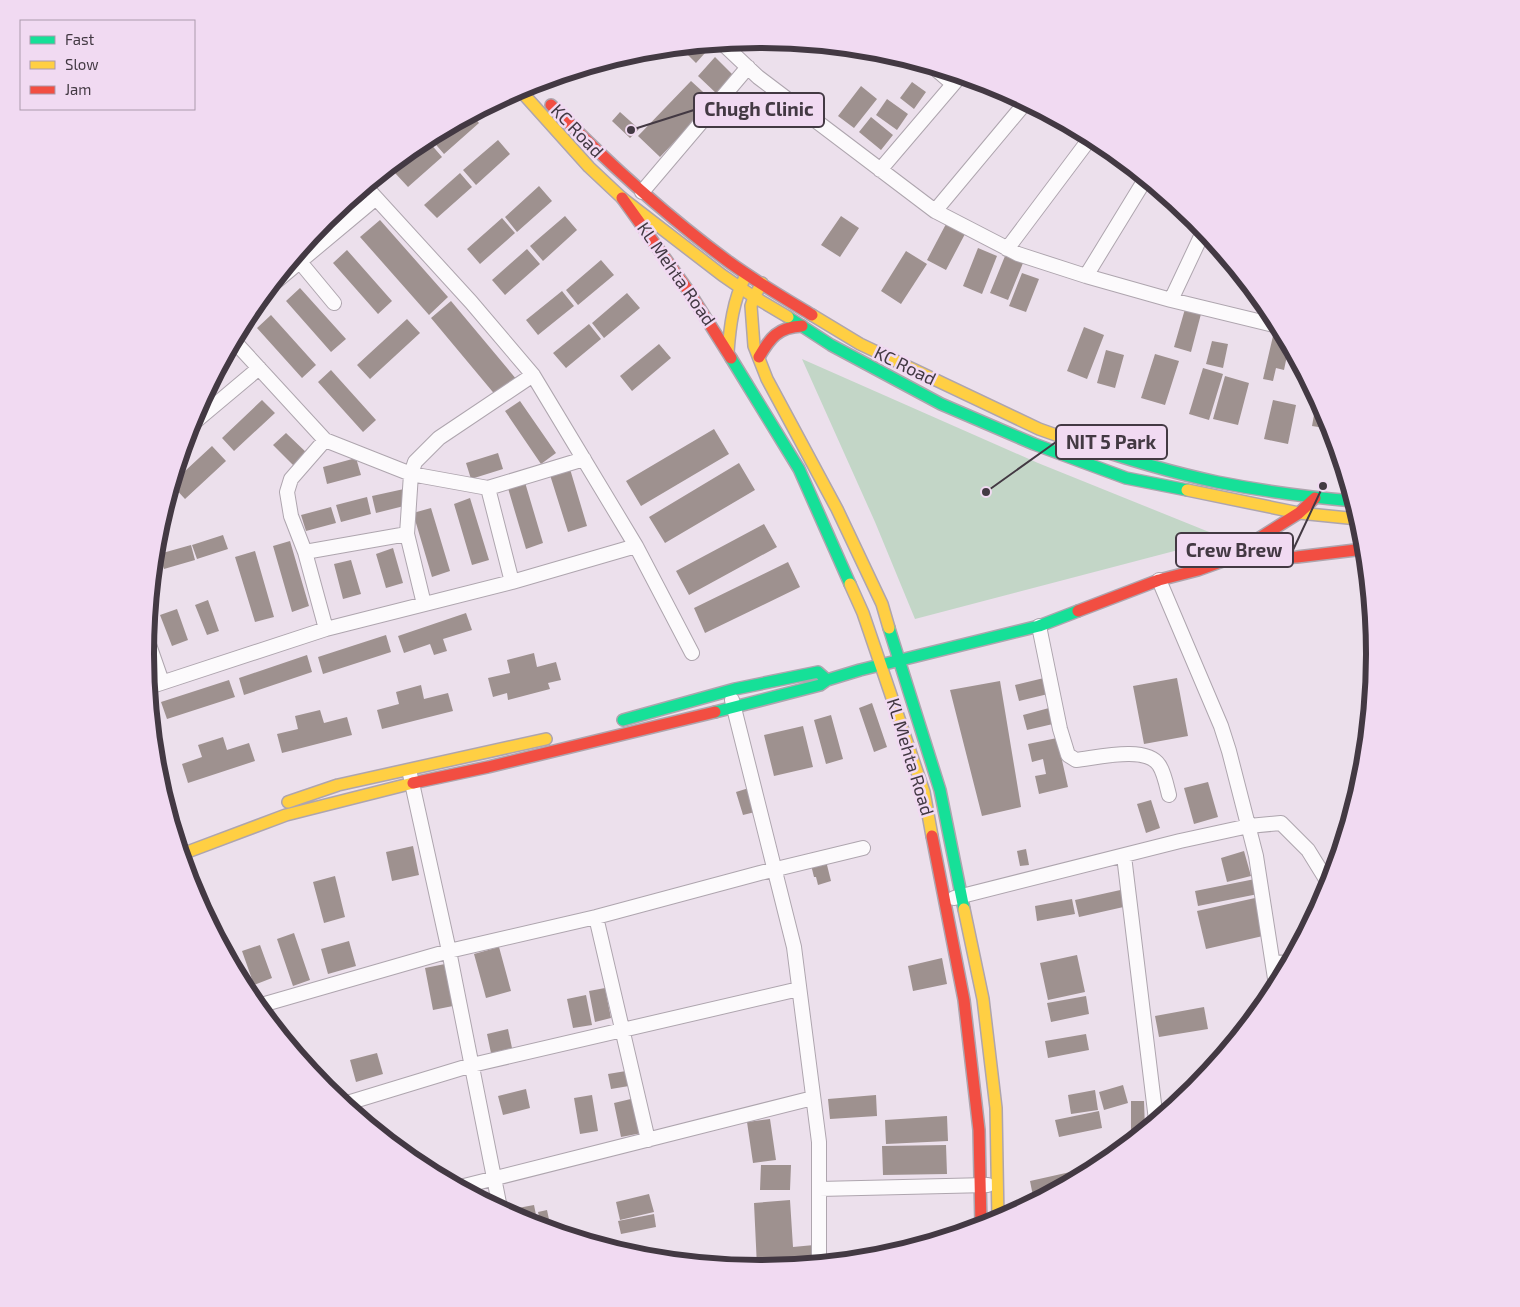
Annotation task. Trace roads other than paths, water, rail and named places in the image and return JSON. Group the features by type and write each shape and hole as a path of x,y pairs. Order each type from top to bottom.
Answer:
{"street":[{"path":"729,49 758,77 935,211 1006,249 1086,276 1171,300 1268,324"},
{"path":"642,192 748,68"},
{"path":"880,170 957,81"},
{"path":"525,95 589,167 622,198 739,287 831,345 941,404 1034,444 1126,478 1299,513 1350,518"},
{"name":"KC Road","path":"544,97 597,152 642,192 730,262 860,344 1039,429 1121,457 1216,482 1315,498 1346,500"},
{"path":"935,211 1018,105"},
{"path":"1006,249 1086,143"},
{"path":"1086,276 1142,184"},
{"path":"369,191 471,302 534,375 636,546 692,653"},
{"path":"293,268 376,198"},
{"name":"KL Mehta Road","path":"622,198 690,293 799,469 863,613 924,792 964,1000 979,1130 981,1217"},
{"path":"1171,300 1201,237"},
{"path":"300,262 334,303"},
{"name":"KL Mehta Road","path":"728,352 730,321 739,287 747,273"},
{"name":"KL Mehta Road","path":"762,283 751,306 754,346 767,379 837,509 882,604 940,790 983,999 996,1108 998,1210"},
{"path":"759,357 778,331 793,325 802,326"},
{"path":"238,345 325,440 411,474 488,488 584,459"},
{"path":"203,415 259,368"},
{"path":"424,604 407,534 411,474 416,462 439,438 534,375"},
{"path":"325,440 291,479 287,492 291,516 305,552 326,629"},
{"path":"488,488 512,582"},
{"path":"187,852 286,815 412,783 488,767 733,707 820,685 827,680 881,665 1038,626 1159,580 1198,570 1223,560 1299,513 1315,498"},
{"path":"305,552 407,534"},
{"path":"155,685 326,629 512,582 636,546"},
{"path":"1223,560 1297,557 1357,549"},
{"path":"1159,580 1221,726 1256,856 1274,974"},
{"path":"1038,626 1060,729 1068,755 1076,760 1128,754 1147,756 1159,764 1169,795"},
{"path":"154,659 162,682"},
{"path":"609,724 729,690 818,672 827,680"},
{"path":"729,690 794,948 819,1142 819,1256"},
{"path":"279,805 338,785 555,737"},
{"path":"408,768 449,951 498,1200"},
{"path":"945,900 1180,841 1249,826 1281,823 1308,850 1324,875"},
{"path":"266,1004 449,951 596,917 775,869 863,848"},
{"path":"1124,856 1155,1113"},
{"path":"596,917 648,1140"},
{"path":"1273,962 1281,963"},
{"path":"352,1102 472,1065 799,989"},
{"path":"469,1185 813,1098"},
{"path":"819,1189 998,1184"}],"place":[{"name":"Chugh Clinic","path":"631,130"},
{"name":"Crew Brew","path":"1323,486"},
{"name":"NIT 5 Park","path":"986,492"}]}
